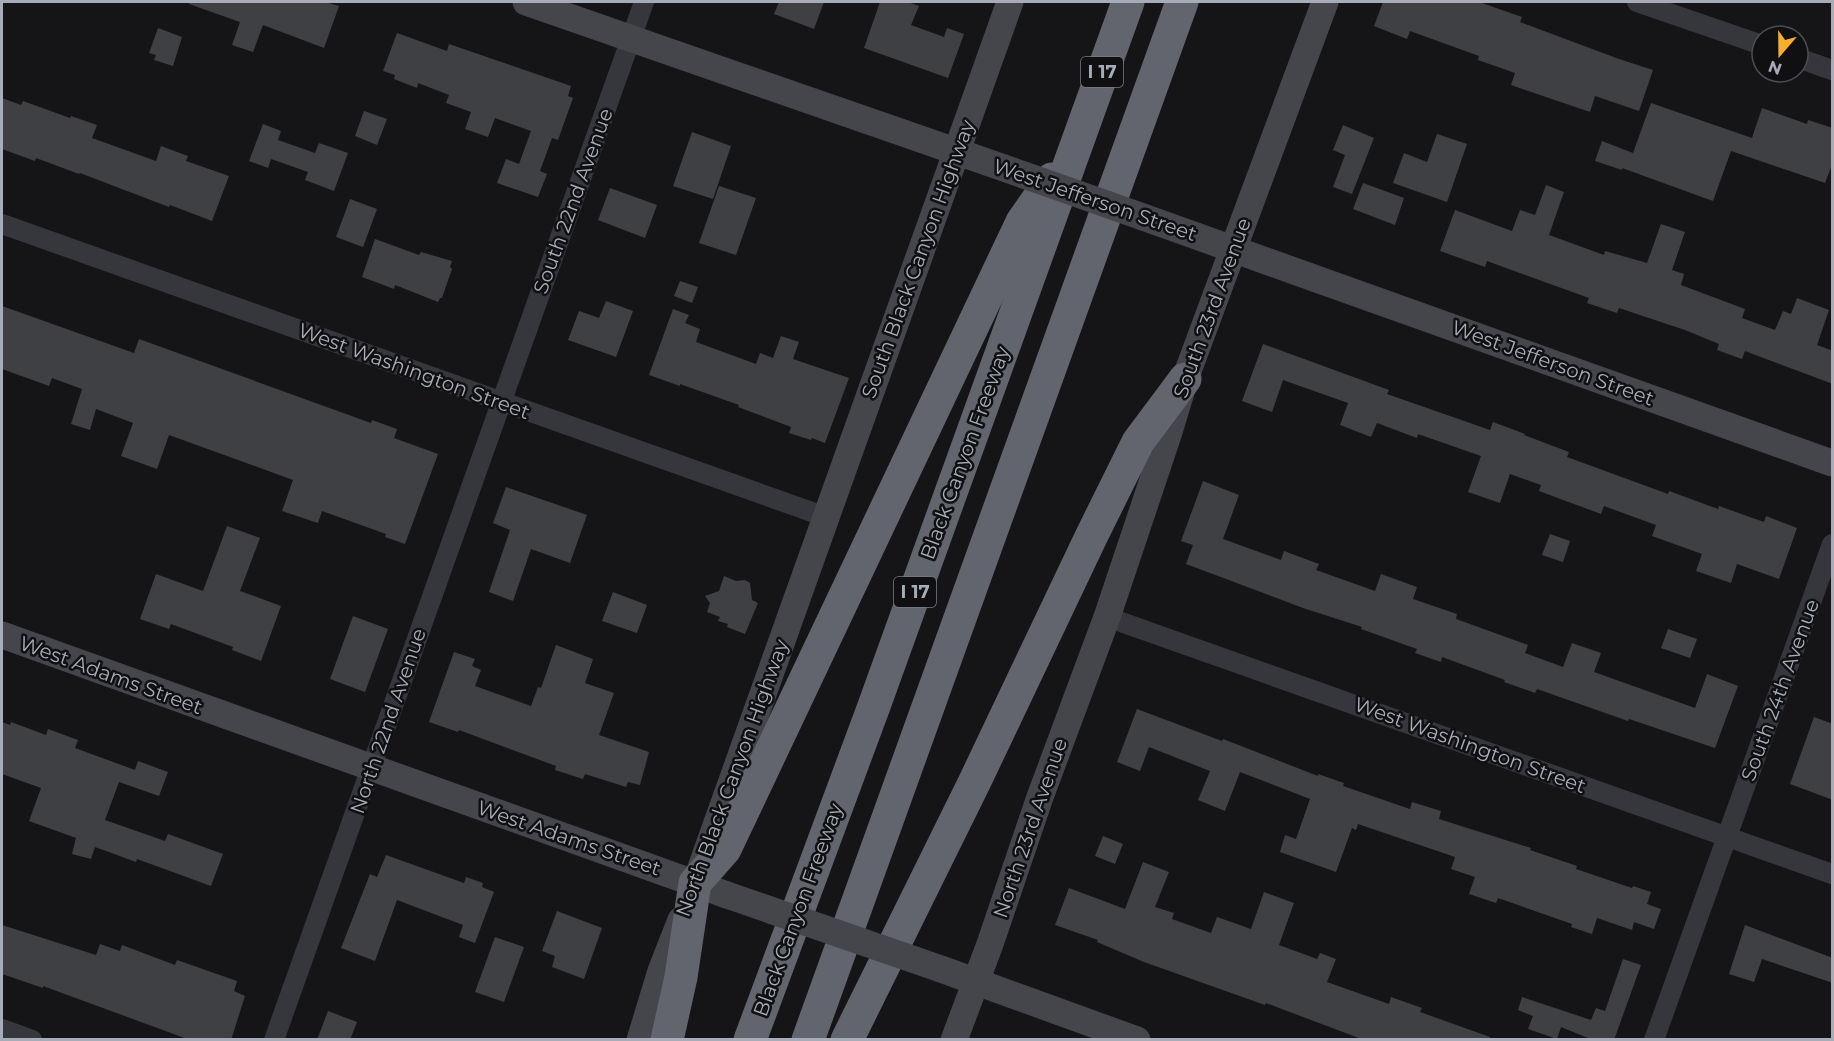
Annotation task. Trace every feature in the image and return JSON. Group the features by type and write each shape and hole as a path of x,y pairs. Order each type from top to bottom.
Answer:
{"highway":[{"name":"Black Canyon Freeway","path":"750,1040 882,683 1128,2"},
{"name":"I 17","path":"808,1040 1182,2"},
{"path":"667,1040 681,977 695,883 725,849 1022,222 1077,143"},
{"path":"847,1040 1138,442 1185,379"}],"street":[{"name":"West Jefferson Street","path":"526,2 1233,248 1833,463"},
{"name":"South 22nd Avenue","path":"502,402 644,2"},
{"name":"South Black Canyon Highway","path":"826,517 1010,2"},
{"name":"South 23rd Avenue","path":"1107,617 1185,379 1325,2"},
{"path":"1637,2 1750,41"},
{"path":"1810,62 1833,70"},
{"name":"West Washington Street","path":"2,224 826,517"},
{"name":"North 22nd Avenue","path":"274,1040 502,402"},
{"name":"North Black Canyon Highway","path":"640,1040 661,971 695,883 826,517"},
{"name":"South 24th Avenue","path":"1654,1040 1833,544"},
{"name":"West Washington Street","path":"1107,617 1833,874"},
{"name":"North 23rd Avenue","path":"954,1040 1107,617"},
{"name":"West Adams Street","path":"2,635 1137,1040"},
{"path":"2,1029 32,1040"}],"building":[{"path":"189,2 325,2 339,6 324,48 263,25 253,52 232,45 240,22 189,4"},
{"path":"779,2 824,2 814,29 774,14"},
{"path":"880,2 908,2 919,6 911,25 944,37 947,28 964,34 948,78 864,48"},
{"path":"1383,2 1479,2 1522,17 1520,22 1653,70 1639,111 1595,96 1590,112 1511,85 1515,73 1478,60 1479,56 1410,31 1407,39 1374,26"},
{"path":"158,28 182,37 173,66 154,60 156,55 149,53"},
{"path":"397,33 447,51 449,44 571,86 568,96 573,98 558,140 552,138 540,171 547,174 538,197 497,183 506,159 519,164 531,131 495,118 488,137 465,129 471,112 446,103 449,95 418,83 417,88 394,79 395,75 383,71"},
{"path":"2,98 21,105 23,101 97,125 92,138 156,161 161,146 188,156 186,161 229,176 212,221 80,173 2,149"},
{"path":"1651,103 1752,138 1762,108 1807,124 1808,120 1833,128 1833,162 1825,183 1731,151 1713,201 1622,168 1622,170 1595,161 1602,141 1633,153"},
{"path":"364,111 387,119 377,145 355,136"},
{"path":"263,124 281,131 278,140 315,153 319,143 348,153 334,191 305,180 308,172 271,159 268,168 249,161"},
{"path":"1343,125 1374,138 1352,194 1333,187 1345,155 1333,150"},
{"path":"692,132 731,146 713,199 673,186"},
{"path":"1437,134 1467,144 1447,202 1393,183 1404,153 1427,162"},
{"path":"1363,183 1404,198 1395,225 1353,209"},
{"path":"1546,185 1564,192 1549,235 1604,255 1605,251 1647,263 1661,224 1685,232 1672,270 1684,274 1681,285 1745,309 1742,318 1775,330 1783,311 1791,314 1797,298 1829,310 1817,345 1833,351 1833,384 1745,351 1742,359 1717,350 1719,344 1685,330 1619,308 1617,313 1587,303 1589,298 1487,261 1485,267 1440,251 1455,210 1512,231 1520,210 1535,215"},
{"path":"719,186 756,198 736,255 699,243"},
{"path":"610,188 657,205 645,238 598,220"},
{"path":"350,199 377,209 363,247 336,237"},
{"path":"375,239 419,255 421,252 452,261 450,267 452,269 442,298 438,302 395,285 394,289 362,277"},
{"path":"680,281 698,287 692,303 674,296"},
{"path":"606,301 633,311 616,357 568,340 579,311 599,318"},
{"path":"2,306 134,353 139,339 371,423 372,420 397,429 394,438 438,454 405,544 385,537 386,534 322,511 318,523 282,511 293,480 169,435 157,469 121,456 133,423 96,409 90,430 71,424 82,389 52,378 49,386 2,369"},
{"path":"673,309 689,315 685,323 700,329 696,342 756,364 760,353 773,358 781,336 799,342 793,359 849,378 825,443 789,433 791,427 738,407 739,405 649,375"},
{"path":"1263,344 1389,390 1387,394 1490,430 1493,422 1569,452 1567,457 1668,494 1669,491 1718,509 1719,506 1764,522 1766,516 1797,528 1779,579 1737,564 1731,583 1696,571 1702,554 1652,536 1656,525 1604,506 1601,514 1539,491 1541,485 1510,474 1500,503 1468,492 1481,456 1418,434 1417,438 1377,423 1371,437 1340,425 1348,403 1283,380 1272,412 1242,401"},
{"path":"1203,481 1239,495 1223,539 1281,560 1284,551 1319,564 1316,570 1375,591 1381,574 1417,587 1413,599 1457,614 1456,619 1528,645 1525,653 1563,667 1572,643 1601,653 1594,672 1695,708 1707,674 1738,686 1715,748 1537,689 1535,693 1442,657 1441,662 1415,653 1417,649 1361,629 1362,627 1303,608 1186,564 1193,545 1181,541"},
{"path":"506,487 587,515 570,563 531,549 513,601 489,592 510,530 493,523"},
{"path":"227,526 260,538 240,591 281,606 261,661 232,650 233,647 171,624 169,629 140,619 156,574 203,591"},
{"path":"1550,534 1570,541 1563,562 1542,555"},
{"path":"724,576 750,583 752,600 758,603 745,634 727,627 728,624 718,621 720,617 707,612 710,603 705,596 719,591"},
{"path":"613,592 647,605 637,633 602,621"},
{"path":"353,616 388,629 365,692 330,679"},
{"path":"1668,629 1697,639 1690,658 1661,648"},
{"path":"556,645 593,659 585,683 614,693 599,735 649,752 640,785 628,782 626,787 585,774 583,779 555,770 556,766 459,730 458,732 429,722 454,652 475,659 472,666 481,670 475,686 531,706 538,687 541,688"},
{"path":"1137,709 1410,809 1412,802 1441,811 1439,819 1531,848 1530,850 1577,866 1576,869 1651,892 1647,904 1661,909 1654,929 1634,922 1632,930 1597,918 1592,934 1571,927 1572,924 1498,898 1496,903 1469,894 1475,877 1451,869 1455,857 1358,824 1356,830 1352,828 1336,872 1280,852 1285,835 1296,839 1310,799 1240,772 1225,811 1198,800 1210,771 1149,747 1140,771 1117,762"},
{"path":"1814,717 1833,724 1833,800 1790,784"},
{"path":"2,722 10,725 11,722 46,735 48,729 78,740 75,748 135,770 138,761 168,772 159,796 119,782 105,820 165,841 168,834 223,854 211,886 137,859 136,862 95,847 91,859 72,854 76,838 29,821 41,788 2,774"},
{"path":"1103,836 1123,844 1115,864 1095,856"},
{"path":"386,855 464,883 466,877 483,883 482,887 494,892 475,943 459,937 463,925 397,900 375,961 341,948 370,874 377,877"},
{"path":"1143,862 1169,872 1155,907 1174,913 1172,919 1211,933 1217,917 1251,929 1264,892 1294,903 1279,945 1317,959 1320,953 1336,959 1327,982 1389,1004 1391,997 1422,1008 1420,1012 1490,1037 1490,1040 1364,1040 1266,1003 1265,1005 1144,962 1097,942 1098,940 1055,925 1069,888 1125,909"},
{"path":"557,911 602,928 584,979 552,967 555,956 542,951"},
{"path":"2,925 96,955 100,944 120,951 122,945 175,965 177,960 237,981 234,991 245,996 231,1040 190,1040 43,986 43,988 2,974"},
{"path":"1745,925 1833,958 1833,983 1762,959 1754,982 1729,974"},
{"path":"495,937 524,947 504,1002 475,992"},
{"path":"1623,959 1641,965 1614,1040 1593,1040 1561,1027 1557,1039 1528,1029 1533,1016 1518,1010 1522,997 1591,1020 1596,1008 1605,1011"},
{"path":"328,1011 357,1022 350,1040 317,1040"}]}
